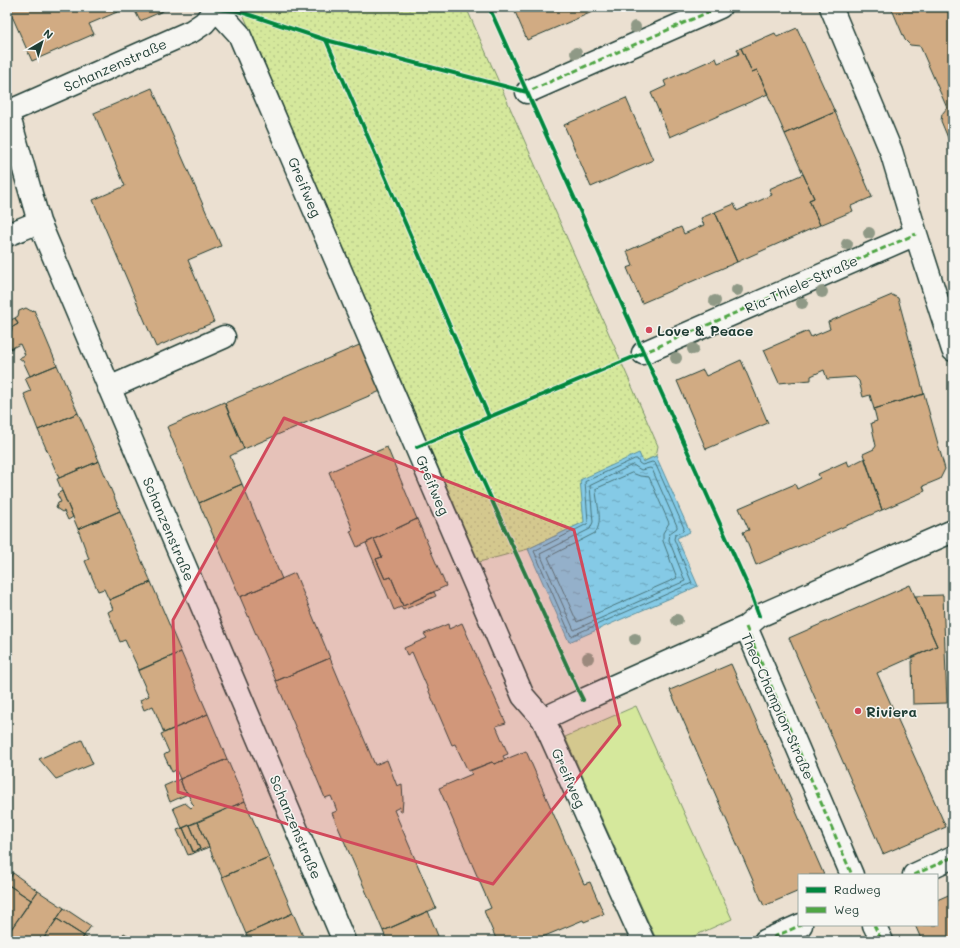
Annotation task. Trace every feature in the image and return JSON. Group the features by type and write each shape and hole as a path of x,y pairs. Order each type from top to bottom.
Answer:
{"street":[{"path":"527,92 720,7"},
{"path":"831,7 892,151 916,234 953,350"},
{"name":"Schanzenstraße","path":"216,8 204,23 192,31 7,111 39,222 344,941"},
{"name":"Greifweg","path":"216,8 239,34 523,696 543,719 643,941"},
{"path":"7,235 39,222"},
{"name":"Ria-Thiele-Straße","path":"643,353 916,234"},
{"path":"109,388 224,337"},
{"path":"746,627 759,616 953,531"},
{"name":"Theo-Champion-Straße","path":"543,719 746,627 852,874"},
{"path":"916,874 953,858"},
{"path":"764,941 799,926"},
{"path":"874,926 882,941"}],"highlighted area":[{"path":"284,418 574,530 620,725 493,884 178,792 173,620"}],"green space":[{"path":"240,7 466,7 658,446 656,456 642,462 639,453 584,522 528,549 479,562"},
{"path":"636,706 732,919 683,941 657,941 565,737"}],"water":[{"path":"639,453 643,462 656,456 690,532 677,538 698,586 569,642 528,549 584,522 580,480"}],"building":[{"path":"8,7 129,7 89,24 94,34 32,61"},
{"path":"133,7 167,7 163,11 140,21"},
{"path":"513,7 604,7 527,40"},
{"path":"891,7 953,7 953,150 941,121 942,114 947,108 920,46 910,45 905,40"},
{"path":"797,28 835,112 785,134 757,70 752,72 741,48 775,33 777,37"},
{"path":"741,48 752,72 757,70 768,94 670,137 651,93 666,86 664,81 716,58 718,63 739,54 737,49"},
{"path":"152,88 221,246 188,260 214,322 156,347 93,200 125,186 94,113"},
{"path":"626,98 653,160 591,187 564,125"},
{"path":"835,112 872,197 851,206 853,211 820,225 809,200 814,198 785,134"},
{"path":"803,174 814,198 809,200 820,225 737,262 715,212 734,204 737,211 772,195 769,189"},
{"path":"715,212 737,262 642,303 627,268 633,266 627,251 681,227 684,234 704,225 701,218"},
{"path":"892,295 898,298 924,394 874,409 870,395 863,397 859,381 855,377 827,379 824,370 811,376 811,380 779,383 764,350 808,331 811,337 830,329 828,322"},
{"path":"26,308 31,311 34,310 57,365 30,376 23,361 19,358 25,355 20,344 12,348 7,344 7,336 12,329 11,328 18,324 15,318 18,316 19,311"},
{"path":"15,318 18,324 11,328 7,325 7,322"},
{"path":"7,325 12,329 7,336"},
{"path":"364,343 383,390 244,449 225,403"},
{"path":"7,344 12,348 7,354"},
{"path":"741,360 768,423 706,449 677,381 703,370 706,376"},
{"path":"57,365 78,413 38,430 24,394 31,391 25,378"},
{"path":"924,394 945,469 940,479 923,486 925,491 882,510 863,454 874,449 876,446 871,423 877,421 874,409"},
{"path":"224,402 244,449 230,456 242,484 199,503 167,427"},
{"path":"78,413 99,461 59,478 38,430"},
{"path":"387,447 417,519 357,547 350,531 353,530 329,472"},
{"path":"865,458 882,510 756,565 743,532 749,530 739,508 795,484 797,489 820,478 818,474 847,461 849,466"},
{"path":"99,461 120,511 78,529 57,479"},
{"path":"242,484 282,579 240,597 199,503"},
{"path":"62,491 73,517 68,520 64,511 62,512 56,508 58,503 61,502 57,494"},
{"path":"120,511 151,582 109,600 104,589 98,591 85,561 89,559 78,529"},
{"path":"417,519 446,586 403,606 391,577 385,579 376,559 382,557 374,539"},
{"path":"374,539 382,557 376,559 385,579 391,577 403,606 434,592 436,596 403,610 401,607 394,610 366,543"},
{"path":"295,573 330,658 276,681 240,597"},
{"path":"151,582 181,652 139,670 125,640 120,642 108,612 113,609 109,600"},
{"name":"Riviera","path":"910,585 937,646 877,673 946,827 883,854 789,638"},
{"path":"943,595 947,703 913,704 912,658 937,646 915,596"},
{"path":"462,623 506,723 496,726 508,754 503,756 505,760 494,764 492,762 468,771 455,744 452,745 412,652 407,655 404,648 427,638 424,634 448,624 449,629"},
{"path":"181,652 208,714 164,733 153,706 144,710 140,700 149,696 138,671"},
{"path":"330,658 375,765 387,760 397,786 402,784 402,812 399,811 400,807 394,810 436,908 383,931 332,813 337,811 334,803 331,796 325,798 276,681"},
{"path":"731,664 824,874 798,874 798,891 764,906 670,690"},
{"path":"208,714 227,759 180,779 176,770 172,772 164,755 169,752 161,734"},
{"path":"82,740 93,764 56,779 39,759"},
{"path":"526,751 584,884 590,882 604,914 584,922 583,920 533,941 497,941 484,911 491,908 439,788 472,774 470,771 492,762 494,764"},
{"path":"227,759 245,801 182,828 173,808 185,803 191,808 194,805 187,792 184,790 180,779"},
{"path":"180,779 184,790 188,794 170,802 164,786"},
{"path":"245,801 269,857 222,877 198,822"},
{"path":"198,822 209,847 194,853 193,852 200,849 190,825"},
{"path":"190,825 200,849 193,852 183,828"},
{"path":"183,828 194,853 188,855 177,830"},
{"path":"269,857 293,913 246,934 222,877"},
{"path":"7,870 13,873 7,882"},
{"path":"13,873 38,891 31,900 7,884"},
{"path":"7,884 31,900 7,935"},
{"path":"38,891 64,908 42,941 7,941 7,935"},
{"path":"953,893 953,941 922,941 915,926 938,926 938,900"},
{"path":"64,908 91,926 84,936 57,919"},
{"path":"428,911 440,941 387,941 383,931"},
{"path":"293,913 305,941 249,941 246,934"},
{"path":"57,919 84,936 81,941 42,941"},
{"path":"124,933 137,941 118,941"},
{"path":"84,936 91,941 81,941"},
{"path":"851,937 853,941 842,941"}],"marked path":[{"path":"524,91 527,92 720,7"},
{"path":"641,354 916,234"},
{"path":"746,627 852,874"},
{"path":"916,874 953,857"},
{"path":"765,941 799,926"},
{"path":"874,926 882,941"}],"cycle path":[{"path":"489,7 750,591 759,616"},
{"path":"216,9 238,11 326,40 527,92"},
{"path":"326,40 489,417"},
{"path":"417,447 643,353"},
{"path":"460,430 583,700"}],"place":[{"name":"Love & Peace","path":"649,330"},
{"name":"Riviera","path":"858,711"}]}
